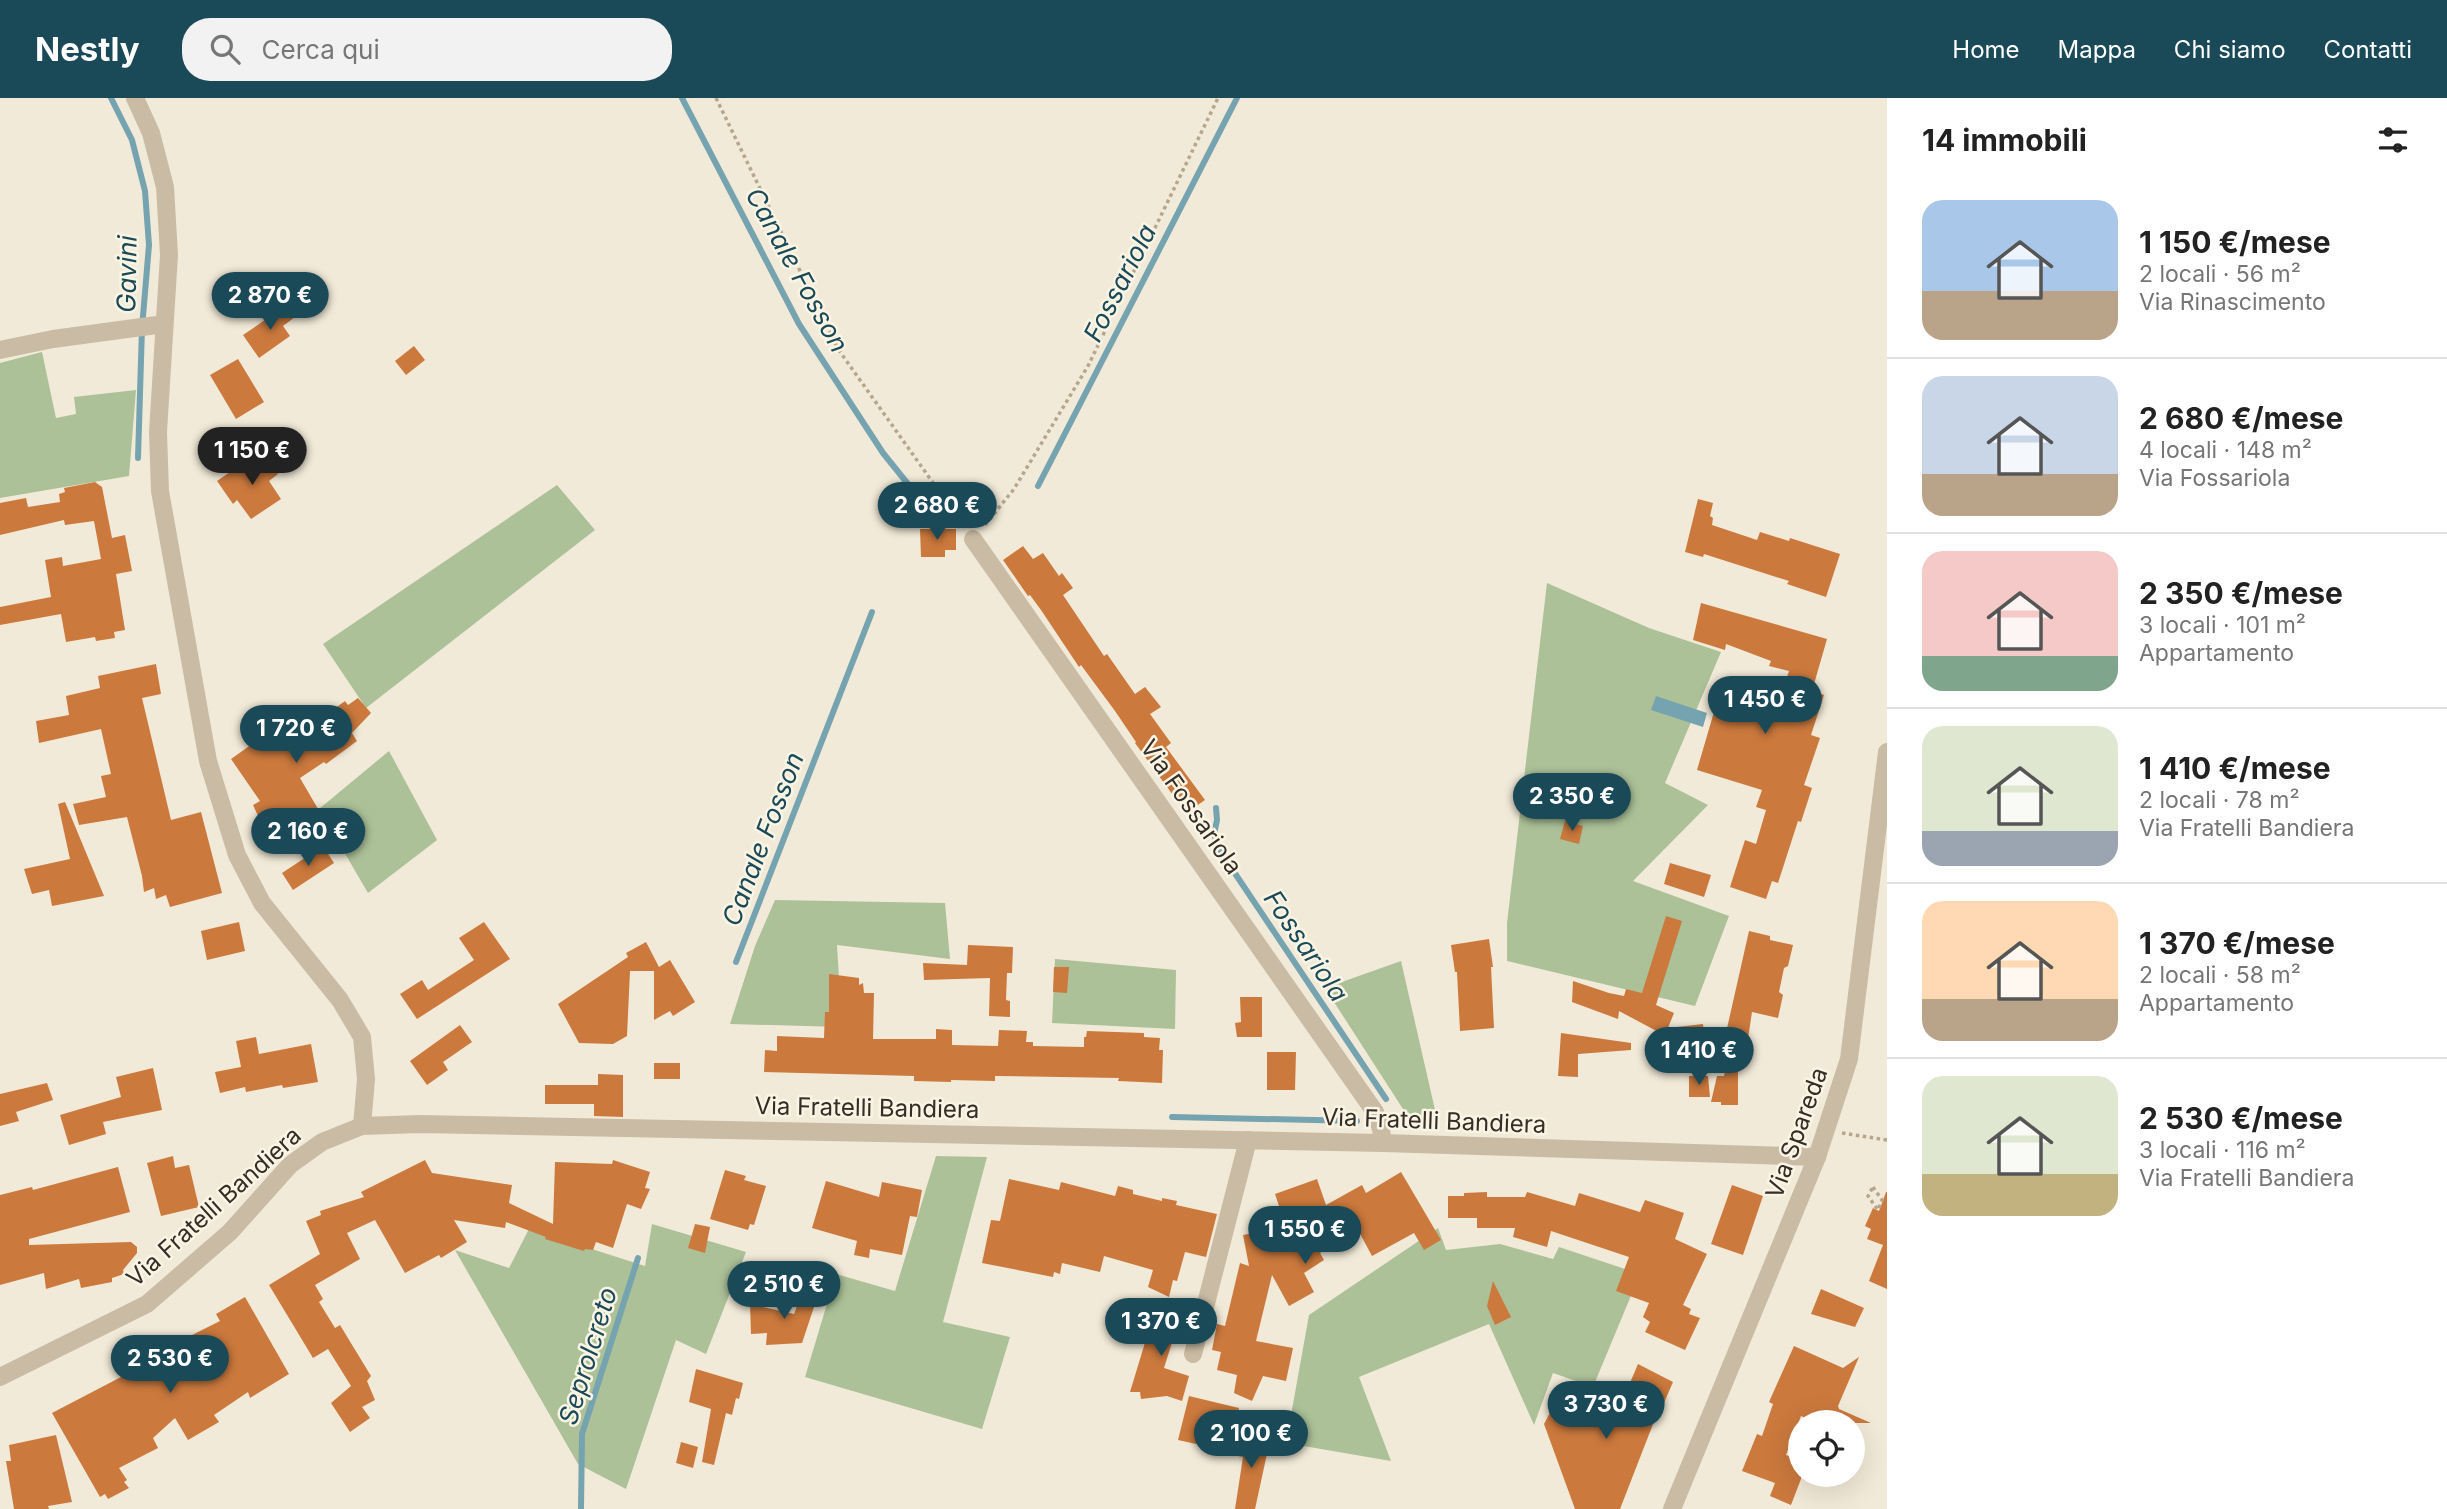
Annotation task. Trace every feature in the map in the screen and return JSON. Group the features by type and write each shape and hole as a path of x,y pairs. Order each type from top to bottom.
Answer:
{"street":[{"path":"135,98 151,133 165,187 169,255 158,432 160,491 208,761 237,855 262,903 340,1000 362,1037 366,1079 362,1126"},
{"path":"0,350 53,339 164,324"},
{"name":"Via Fossariola","path":"973,539 1375,1112 1381,1129 1382,1143"},
{"name":"Via Spareda","path":"1672,1509 1817,1157 1849,1059 1887,752"},
{"name":"Via Fratelli Bandiera","path":"0,1377 146,1304 230,1231 290,1165 322,1142 362,1126 420,1124 1248,1140 1817,1157"},
{"path":"1193,1354 1248,1140"}],"path":[{"path":"716,98 838,349 973,539 1014,489 1088,366 1218,98"},
{"path":"1826,1130 1887,1140"},
{"path":"1873,1187 1882,1200 1878,1210 1868,1196 1873,1187"}],"green space":[{"path":"42,352 56,418 76,414 74,397 136,390 129,476 0,498 0,363"},
{"path":"557,485 595,530 366,708 323,644"},
{"path":"1547,583 1649,628 1721,652 1665,783 1708,805 1633,881 1729,916 1695,1006 1507,961 1507,923"},
{"path":"389,751 437,840 368,893 319,809"},
{"path":"775,900 945,903 950,959 837,945 842,1027 730,1024 755,946"},
{"path":"1055,959 1176,970 1175,1029 1052,1023"},
{"path":"1401,961 1438,1123 1412,1123 1325,988"},
{"path":"936,1156 987,1157 943,1322 1010,1337 982,1429 805,1377 836,1274 895,1291"},
{"path":"652,1224 746,1252 706,1354 676,1340 626,1489 578,1464 455,1250 509,1268 529,1229 645,1266"},
{"path":"1438,1228 1446,1250 1500,1244 1553,1259 1559,1247 1640,1274 1593,1387 1553,1373 1534,1425 1489,1324 1359,1377 1391,1461 1286,1443 1309,1315"}],"water":[{"path":"1656,696 1707,713 1703,727 1651,710"}],"building":[{"path":"287,305 295,317 283,326 290,336 259,358 243,335"},
{"path":"414,346 425,360 406,375 395,361"},
{"path":"238,359 264,402 236,419 210,375"},
{"path":"266,456 278,474 269,481 281,499 251,519 237,500 233,504 217,481 246,461 250,467"},
{"path":"95,482 102,487 112,538 125,535 132,571 116,574 125,630 114,632 115,638 96,641 95,637 66,642 61,614 0,625 0,607 51,597 45,560 62,557 63,566 101,559 94,521 65,525 64,520 0,535 0,503 26,498 28,507 60,502 59,494 65,492 64,488"},
{"path":"1698,499 1713,503 1710,516 1713,518 1712,525 1757,540 1760,532 1789,541 1790,538 1840,554 1826,597 1787,584 1789,581 1704,554 1703,557 1685,552"},
{"path":"920,529 956,529 956,550 945,550 945,557 921,557"},
{"path":"1023,546 1033,559 1043,553 1059,576 1062,573 1073,588 1063,595 1104,656 1107,654 1135,694 1145,687 1161,707 1150,714 1171,743 1166,747 1205,800 1186,813 1115,711 1081,665 1079,667 1003,560"},
{"path":"1701,603 1827,639 1812,691 1824,695 1811,735 1820,738 1804,785 1812,788 1778,883 1772,881 1766,899 1730,887 1745,840 1756,844 1766,810 1756,807 1762,790 1697,770 1721,688 1744,694 1745,690 1779,701 1789,671 1769,666 1771,661 1726,644 1725,650 1693,640"},
{"path":"156,664 161,694 142,698 171,820 201,812 222,893 170,907 166,895 156,899 154,888 144,892 127,817 79,825 73,804 106,797 101,776 111,774 101,729 39,743 36,721 69,715 66,696 100,688 98,676"},
{"path":"358,698 371,713 352,733 357,741 326,764 324,762 300,778 321,814 269,839 253,805 260,801 231,759 255,742 259,747 317,711 322,718 345,701 348,705"},
{"path":"65,802 104,896 52,906 49,890 32,894 24,869 70,859 58,804"},
{"path":"1565,821 1583,826 1579,844 1560,839"},
{"path":"323,846 334,863 293,890 282,873"},
{"path":"1670,863 1711,875 1704,897 1664,884"},
{"path":"1666,916 1682,921 1656,1005 1674,1013 1668,1028 1703,1024 1705,1045 1679,1047 1679,1043 1619,1011 1618,1019 1572,1002 1573,981 1624,996 1626,989 1642,993"},
{"path":"239,922 245,951 207,960 201,931"},
{"path":"484,922 510,959 417,1019 400,994 422,980 428,990 474,960 459,938"},
{"path":"1749,931 1770,936 1770,940 1793,945 1779,992 1783,995 1778,1018 1752,1012 1745,1059 1738,1057 1738,1105 1721,1105 1721,1102 1711,1102 1717,1076 1724,1076 1730,1046 1723,1046"},
{"path":"1489,939 1493,967 1494,1028 1460,1031 1457,972 1451,945"},
{"path":"646,942 659,967 670,960 695,1002 673,1016 670,1011 654,1020 654,971 630,971 627,1036 613,1044 579,1043 558,1004 628,957 626,953"},
{"path":"968,945 1013,947 1012,973 1007,973 1006,1000 1010,1001 1010,1017 989,1016 990,978 924,980 923,963 967,965"},
{"path":"1054,967 1069,967 1067,993 1053,992"},
{"path":"829,974 859,978 859,985 863,983 864,993 874,993 873,1039 936,1039 936,1029 952,1030 952,1045 998,1046 999,1030 1027,1031 1026,1042 1033,1042 1033,1046 1084,1047 1087,1031 1144,1033 1144,1037 1160,1038 1159,1050 1163,1050 1162,1083 1118,1081 1119,1078 995,1076 995,1081 914,1081 914,1076 764,1072 765,1050 777,1051 777,1036 824,1038 825,1012 829,1012"},
{"path":"1240,997 1262,997 1262,1037 1237,1037 1235,1023 1241,1022"},
{"path":"460,1025 472,1042 443,1062 448,1070 427,1085 410,1061"},
{"path":"1561,1033 1631,1043 1631,1050 1578,1054 1578,1077 1558,1076"},
{"path":"256,1037 259,1054 311,1044 318,1082 246,1092 245,1087 220,1093 215,1072 241,1067 236,1041"},
{"path":"1267,1052 1296,1052 1295,1090 1267,1090"},
{"path":"654,1063 680,1063 680,1079 654,1079"},
{"path":"153,1068 162,1110 103,1122 106,1134 69,1145 60,1115 121,1097 116,1077"},
{"path":"598,1074 623,1075 623,1117 594,1116 594,1104 545,1104 545,1085 598,1085"},
{"path":"1689,1076 1708,1076 1710,1097 1689,1097"},
{"path":"47,1083 53,1100 16,1112 19,1121 0,1126 0,1094"},
{"path":"173,1156 175,1168 189,1165 199,1207 161,1216 147,1163"},
{"path":"425,1160 432,1173 512,1185 509,1203 553,1224 555,1162 612,1164 613,1160 650,1172 645,1188 650,1189 641,1209 627,1204 613,1248 596,1242 593,1250 584,1251 545,1239 546,1237 506,1222 505,1228 454,1220 467,1242 441,1258 439,1255 405,1273 375,1220 347,1233 360,1259 315,1285 323,1299 319,1302 335,1328 340,1325 371,1376 367,1381 375,1400 362,1407 370,1418 350,1432 331,1403 351,1386 328,1349 313,1358 269,1285 320,1254 306,1221 321,1215 320,1211 364,1197 361,1192"},
{"path":"118,1167 130,1212 29,1239 29,1245 131,1242 137,1247 137,1253 123,1270 124,1274 112,1278 112,1282 81,1288 79,1279 46,1289 44,1273 0,1285 0,1195 32,1187 33,1190"},
{"path":"725,1170 746,1176 744,1180 766,1186 754,1225 750,1224 748,1230 710,1219"},
{"path":"1401,1172 1441,1240 1424,1250 1414,1233 1372,1256 1350,1215 1311,1229 1325,1250 1320,1253 1324,1260 1304,1273 1314,1292 1289,1306 1272,1275 1256,1341 1293,1348 1286,1381 1263,1376 1252,1401 1234,1393 1237,1375 1217,1370 1221,1352 1212,1350 1217,1324 1225,1326 1240,1263 1249,1266 1243,1235 1286,1227 1275,1194 1317,1179 1326,1205 1362,1185 1366,1193"},
{"path":"1009,1179 1059,1190 1061,1182 1115,1196 1118,1186 1133,1190 1133,1194 1162,1201 1162,1198 1177,1201 1176,1205 1217,1214 1206,1257 1185,1252 1177,1281 1173,1280 1169,1297 1148,1287 1153,1270 1104,1256 1100,1272 1062,1263 1060,1274 1054,1272 1053,1277 982,1263 991,1220 1000,1221"},
{"path":"826,1181 879,1197 882,1182 922,1190 917,1217 910,1216 902,1255 870,1249 869,1258 854,1255 857,1241 812,1228"},
{"path":"1732,1185 1763,1196 1743,1255 1711,1244"},
{"path":"1487,1192 1487,1197 1525,1197 1527,1192 1575,1206 1579,1193 1640,1212 1645,1200 1684,1213 1675,1239 1707,1254 1683,1305 1691,1309 1689,1314 1700,1318 1685,1350 1645,1332 1650,1322 1643,1317 1649,1303 1616,1291 1629,1257 1551,1231 1547,1247 1513,1237 1515,1228 1477,1228 1477,1218 1448,1218 1448,1196"},
{"path":"1886,1192 1887,1289 1869,1281 1883,1245 1867,1239 1871,1229 1865,1226 1873,1208 1879,1211"},
{"path":"695,1224 710,1227 705,1253 688,1248"},
{"path":"1493,1281 1511,1317 1495,1325 1487,1306"},
{"path":"804,1288 819,1292 802,1343 766,1345 767,1333 751,1334 750,1304 794,1314"},
{"path":"1821,1289 1864,1308 1855,1327 1811,1314"},
{"path":"245,1297 289,1374 250,1398 248,1392 214,1415 219,1422 188,1440 175,1418 153,1438 158,1448 119,1468 129,1488 108,1499 105,1494 100,1497 52,1413 220,1321 216,1314"},
{"path":"1162,1304 1190,1318 1185,1341 1174,1336 1164,1368 1189,1376 1182,1401 1167,1396 1141,1399 1140,1392 1130,1392 1147,1336"},
{"path":"1794,1346 1843,1368 1859,1357 1838,1406 1841,1410 1788,1410 1788,1487 1798,1487 1791,1505 1770,1496 1775,1483 1742,1471 1757,1434 1762,1436 1773,1404 1769,1402"},
{"path":"1638,1364 1673,1382 1655,1419 1620,1509 1575,1509 1544,1424 1554,1405 1573,1412 1581,1402 1590,1406 1595,1394 1621,1404"},
{"path":"696,1369 743,1383 732,1415 726,1413 714,1465 702,1462 711,1409 689,1402"},
{"path":"1189,1396 1239,1408 1231,1443 1207,1437 1205,1446 1178,1440"},
{"path":"1243,1434 1270,1440 1255,1509 1235,1509 1243,1457 1238,1456"},
{"path":"56,1435 72,1502 48,1506 49,1509 14,1509 6,1461 11,1461 9,1445"},
{"path":"681,1442 698,1447 693,1468 676,1463"}],"waterway":[{"name":"Gavini","path":"111,98 132,140 145,191 149,245 142,328 138,458"},
{"name":"Canale Fosson","path":"682,98 799,324 883,453 912,489"},
{"name":"Fossariola","path":"1038,486 1237,98"},
{"name":"Canale Fosson","path":"736,962 872,612"},
{"name":"Fossariola","path":"1216,808 1214,834 1220,851 1386,1099"},
{"path":"1172,1117 1357,1121"},
{"name":"Seprolcreto","path":"581,1509 582,1434 638,1258"}]}
